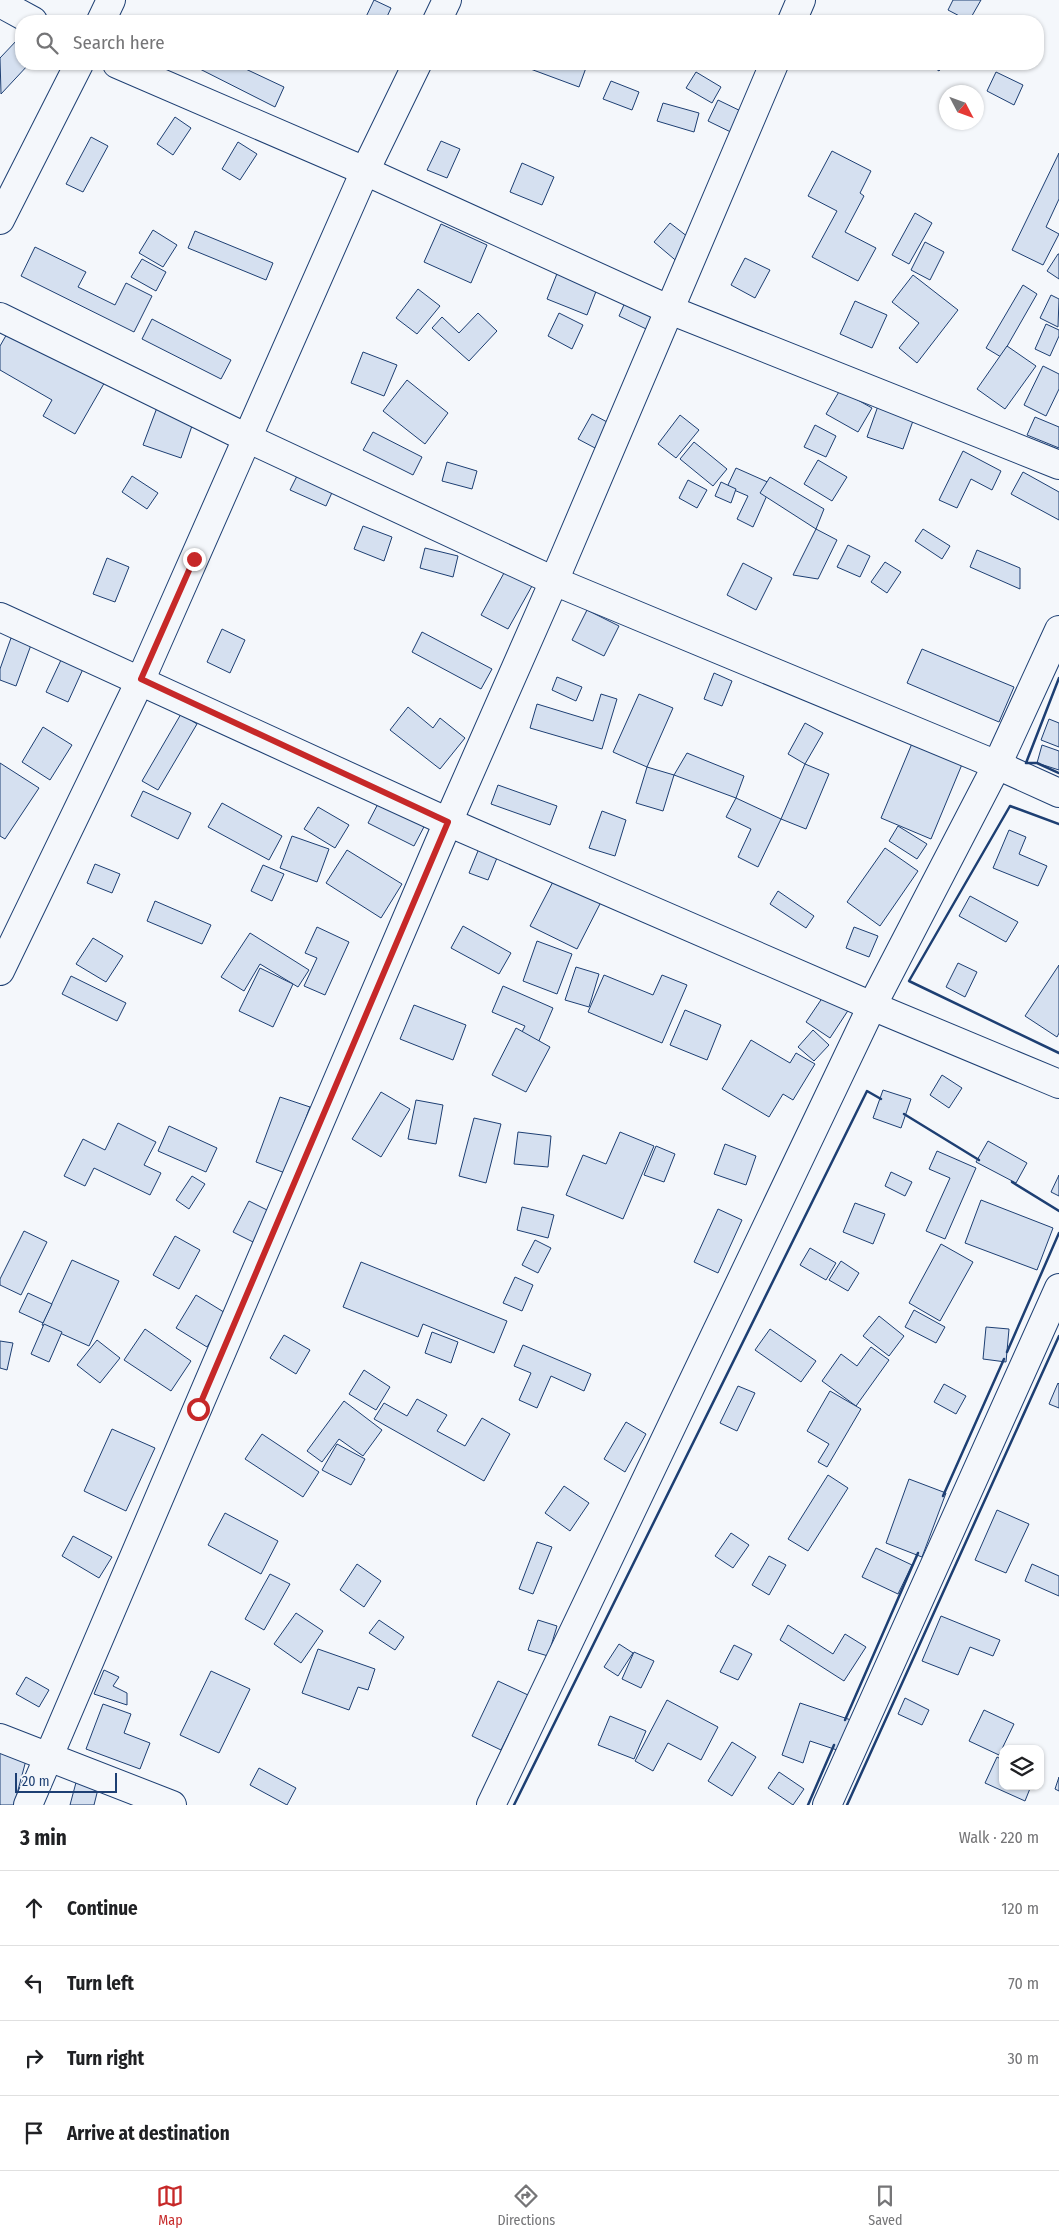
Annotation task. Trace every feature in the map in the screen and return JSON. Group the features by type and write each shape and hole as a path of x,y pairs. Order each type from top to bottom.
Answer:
{"street":[{"path":"104,15 112,0"},
{"path":"440,15 448,0"},
{"path":"795,15 801,0"},
{"path":"0,3 22,15"},
{"path":"0,220 76,70"},
{"path":"130,70 364,171 670,310 1059,465"},
{"path":"0,971 141,679 364,171 414,70"},
{"path":"28,1805 771,70"},
{"path":"0,318 247,438 554,581 997,765 1059,793"},
{"path":"0,617 141,679 448,822 872,1006 1059,1084"},
{"path":"491,1805 872,1006 997,765 1059,630"},
{"path":"827,1805 1059,1288"},
{"path":"0,1738 172,1805"}],"building":[{"path":"374,0 391,8 388,15 367,15"},
{"path":"953,0 981,0 972,15 958,15 948,10"},
{"path":"15,42 15,70 23,70 1,94 0,58"},
{"path":"202,70 248,70 284,87 275,107"},
{"path":"533,70 585,70 579,87"},
{"path":"696,72 721,87 712,103 686,88"},
{"path":"996,72 1023,85 1014,105 987,91"},
{"path":"611,81 639,92 632,110 603,99"},
{"path":"718,100 749,115 739,136 708,121"},
{"path":"663,103 699,113 694,132 657,121"},
{"path":"175,117 191,128 173,155 157,144"},
{"path":"91,137 108,146 83,192 66,184"},
{"path":"441,141 460,149 447,178 427,170"},
{"path":"238,142 257,154 240,180 222,169"},
{"path":"832,151 871,171 860,193 864,196 845,232 876,248 858,281 812,257 837,211 808,196"},
{"path":"1059,153 1059,199 1046,227 1059,234 1043,265 1012,250"},
{"path":"522,163 554,177 542,205 510,192"},
{"path":"915,213 932,223 909,264 892,255"},
{"path":"670,223 697,244 680,264 654,242"},
{"path":"441,224 487,245 471,283 424,262"},
{"path":"153,230 177,245 163,267 139,253"},
{"path":"195,231 273,263 266,280 188,248"},
{"path":"925,242 944,252 930,280 911,270"},
{"path":"35,247 86,272 78,287 115,305 126,283 152,296 134,332 21,276"},
{"path":"1059,254 1059,279 1047,271"},
{"path":"745,258 770,270 755,298 731,285"},
{"path":"142,259 166,272 156,291 131,277"},
{"path":"560,266 600,281 587,315 547,299"},
{"path":"913,275 958,310 917,363 899,348 919,323 892,302"},
{"path":"1023,285 1037,294 1001,357 986,348"},
{"path":"418,289 440,306 417,334 396,318"},
{"path":"1051,295 1059,299 1058,327 1040,318"},
{"path":"627,298 674,319 665,338 619,316"},
{"path":"855,301 887,315 872,348 840,334"},
{"path":"478,313 497,331 469,361 432,328 442,317 459,333"},
{"path":"559,313 583,325 572,349 548,336"},
{"path":"152,319 231,360 221,379 142,339"},
{"path":"1046,324 1059,330 1059,336 1050,356 1035,349"},
{"path":"12,325 106,380 75,434 43,416 52,400 0,370 0,346"},
{"path":"1007,346 1036,366 1005,409 977,389"},
{"path":"363,352 397,365 384,396 351,383"},
{"path":"1043,366 1059,374 1059,389 1046,416 1024,405"},
{"path":"407,380 448,413 425,444 383,411"},
{"path":"840,390 872,408 858,432 826,414"},
{"path":"158,405 195,417 181,458 143,445"},
{"path":"878,406 914,418 903,449 867,437"},
{"path":"592,414 609,423 595,448 578,439"},
{"path":"680,415 699,430 676,458 658,444"},
{"path":"1035,417 1059,427 1059,448 1027,435"},
{"path":"815,425 836,436 826,457 804,447"},
{"path":"373,432 422,457 413,475 363,450"},
{"path":"694,442 727,469 713,486 680,459"},
{"path":"963,451 1001,471 992,490 971,479 957,508 939,500"},
{"path":"818,460 847,477 832,501 804,484"},
{"path":"447,462 477,471 472,489 442,481"},
{"path":"736,468 772,484 753,527 737,519 748,496 727,487"},
{"path":"299,472 334,488 326,506 290,490"},
{"path":"1023,472 1059,492 1059,520 1011,494"},
{"path":"132,476 158,493 147,509 122,492"},
{"path":"770,477 824,509 816,529 760,493"},
{"path":"688,480 707,490 697,508 679,498"},
{"path":"721,482 736,489 731,503 715,496"},
{"path":"363,526 392,537 384,561 354,549"},
{"path":"816,529 837,540 818,579 793,575"},
{"path":"923,529 950,546 942,559 915,541"},
{"path":"848,545 870,556 860,577 837,567"},
{"path":"425,548 458,556 453,577 420,568"},
{"path":"977,550 1020,568 1020,589 970,567"},
{"path":"107,558 129,567 115,602 93,594"},
{"path":"510,562 537,577 508,629 481,615"},
{"path":"885,562 901,572 887,593 871,582"},
{"path":"743,563 772,578 756,610 727,595"},
{"path":"587,610 619,626 604,656 572,640"},
{"path":"222,629 245,640 230,673 207,662"},
{"path":"422,632 492,669 481,689 412,652"},
{"path":"11,638 31,645 16,686 0,680 0,669"},
{"path":"922,649 1014,687 999,722 907,683"},
{"path":"61,660 83,669 68,702 46,692"},
{"path":"714,673 732,681 722,706 704,699"},
{"path":"557,677 582,687 576,701 552,690"},
{"path":"601,694 617,699 602,749 530,728 537,704 593,721"},
{"path":"639,694 673,708 647,767 613,752"},
{"path":"408,707 433,728 440,718 465,738 440,769 390,730"},
{"path":"181,714 197,724 158,790 142,781"},
{"path":"1049,719 1059,723 1059,747 1041,740"},
{"path":"805,723 823,733 805,764 788,754"},
{"path":"43,727 72,745 50,780 22,762"},
{"path":"913,741 963,762 931,839 881,818"},
{"path":"1042,745 1059,751 1059,770 1037,763"},
{"path":"687,753 744,776 736,798 674,775"},
{"path":"0,763 39,788 5,839 0,836"},
{"path":"805,764 829,774 806,829 781,819"},
{"path":"647,767 674,775 663,811 636,803"},
{"path":"498,785 557,806 550,825 491,804"},
{"path":"143,791 191,813 178,839 131,816"},
{"path":"381,798 427,821 414,846 368,823"},
{"path":"736,798 781,819 758,867 738,857 751,829 726,817"},
{"path":"222,803 282,836 269,860 208,827"},
{"path":"318,807 349,825 335,848 304,829"},
{"path":"602,811 626,820 615,856 589,848"},
{"path":"898,826 927,844 917,859 889,841"},
{"path":"1009,830 1026,837 1019,854 1047,866 1038,886 993,868"},
{"path":"292,836 329,849 317,882 280,868"},
{"path":"480,846 499,853 488,880 469,873"},
{"path":"885,848 918,871 880,926 847,902"},
{"path":"347,850 402,884 381,918 326,883"},
{"path":"95,864 120,874 112,893 87,883"},
{"path":"263,865 284,874 272,901 251,891"},
{"path":"556,876 602,900 577,949 530,926"},
{"path":"778,891 814,916 806,928 770,904"},
{"path":"970,896 1018,922 1006,942 959,916"},
{"path":"155,901 211,925 202,944 147,921"},
{"path":"463,926 511,953 499,974 451,948"},
{"path":"317,927 349,942 325,995 304,986 317,958 305,953"},
{"path":"854,927 878,936 869,957 846,948"},
{"path":"250,933 309,970 298,987 260,964 244,991 221,977"},
{"path":"93,938 123,956 106,982 76,964"},
{"path":"537,941 572,954 557,994 523,981"},
{"path":"958,963 977,972 965,997 946,987"},
{"path":"1059,965 1059,1033 1057,1037 1025,1016"},
{"path":"576,967 599,974 589,1007 565,1000"},
{"path":"260,968 293,984 273,1027 239,1011"},
{"path":"604,975 653,995 662,975 687,985 662,1043 588,1012"},
{"path":"71,976 126,1003 117,1021 62,994"},
{"path":"503,986 553,1008 538,1043 520,1036 525,1026 492,1012"},
{"path":"827,991 851,1006 830,1038 806,1022"},
{"path":"414,1005 466,1025 453,1060 400,1039"},
{"path":"685,1010 721,1025 707,1060 670,1045"},
{"path":"516,1028 550,1047 526,1092 492,1075"},
{"path":"813,1030 829,1045 814,1061 798,1047"},
{"path":"751,1040 790,1063 796,1053 815,1064 793,1100 783,1094 769,1117 722,1089"},
{"path":"942,1075 962,1088 949,1108 930,1095"},
{"path":"883,1090 911,1099 901,1128 873,1118"},
{"path":"381,1092 410,1109 381,1157 352,1139"},
{"path":"280,1097 310,1107 285,1173 256,1162"},
{"path":"416,1100 443,1105 436,1144 408,1139"},
{"path":"474,1118 501,1124 486,1183 459,1176"},
{"path":"118,1123 156,1142 144,1165 161,1173 150,1195 94,1168 85,1186 64,1176 83,1139 105,1150"},
{"path":"169,1126 217,1148 206,1172 158,1151"},
{"path":"518,1132 551,1136 548,1167 514,1164"},
{"path":"620,1132 654,1146 623,1219 566,1195 583,1155 606,1164"},
{"path":"988,1141 1027,1163 1016,1183 976,1162"},
{"path":"725,1144 756,1156 746,1185 714,1174"},
{"path":"656,1146 675,1154 664,1182 644,1175"},
{"path":"937,1151 976,1168 945,1239 926,1231 950,1178 929,1169"},
{"path":"891,1172 912,1182 905,1196 885,1186"},
{"path":"1059,1175 1059,1196 1051,1192"},
{"path":"192,1176 205,1184 189,1209 176,1200"},
{"path":"981,1200 1053,1228 1037,1270 965,1243"},
{"path":"249,1201 271,1212 255,1243 233,1232"},
{"path":"855,1203 885,1214 873,1244 843,1232"},
{"path":"522,1207 554,1215 548,1238 517,1230"},
{"path":"718,1209 742,1220 718,1273 694,1262"},
{"path":"24,1231 47,1242 21,1295 0,1285 0,1279"},
{"path":"175,1236 200,1250 179,1289 153,1275"},
{"path":"535,1240 551,1248 538,1273 522,1265"},
{"path":"941,1244 973,1262 940,1321 909,1303"},
{"path":"810,1248 836,1263 826,1280 800,1265"},
{"path":"72,1260 119,1281 89,1346 42,1325"},
{"path":"841,1261 859,1273 848,1291 829,1280"},
{"path":"361,1262 507,1321 494,1353 423,1324 418,1337 343,1307"},
{"path":"515,1277 533,1285 522,1311 503,1303"},
{"path":"28,1293 52,1304 43,1323 19,1312"},
{"path":"196,1295 227,1314 207,1347 176,1328"},
{"path":"914,1310 945,1327 936,1343 905,1327"},
{"path":"879,1316 904,1336 889,1356 863,1336"},
{"path":"44,1324 62,1332 49,1362 31,1354"},
{"path":"986,1327 1009,1329 1006,1362 983,1359"},
{"path":"145,1329 191,1361 171,1391 124,1360"},
{"path":"770,1329 816,1361 801,1382 755,1350"},
{"path":"432,1332 458,1342 451,1363 425,1353"},
{"path":"284,1335 310,1350 296,1374 270,1358"},
{"path":"97,1340 120,1358 100,1383 77,1365"},
{"path":"0,1341 13,1343 7,1370 0,1368"},
{"path":"523,1345 591,1374 584,1391 551,1376 537,1408 519,1400 531,1373 514,1366"},
{"path":"871,1347 889,1360 856,1406 822,1381 841,1354 857,1366"},
{"path":"364,1370 390,1387 376,1410 349,1394"},
{"path":"944,1384 966,1396 956,1414 934,1402"},
{"path":"1059,1384 1059,1408 1049,1404"},
{"path":"738,1386 755,1393 737,1431 720,1423"},
{"path":"830,1391 861,1409 827,1467 818,1462 829,1444 807,1431"},
{"path":"417,1399 447,1415 437,1431 465,1446 482,1418 510,1434 484,1481 374,1419 384,1403 407,1416"},
{"path":"344,1401 382,1430 363,1456 339,1439 322,1462 307,1451"},
{"path":"626,1422 646,1434 625,1472 604,1459"},
{"path":"112,1429 155,1448 126,1511 84,1491"},
{"path":"262,1434 319,1472 303,1497 245,1459"},
{"path":"337,1444 365,1459 351,1485 322,1470"},
{"path":"828,1475 848,1488 808,1551 788,1539"},
{"path":"909,1479 946,1493 922,1557 886,1543"},
{"path":"564,1486 589,1503 570,1531 545,1513"},
{"path":"997,1510 1029,1524 1006,1573 975,1560"},
{"path":"225,1513 278,1541 261,1574 208,1545"},
{"path":"731,1533 749,1545 733,1568 715,1556"},
{"path":"73,1536 112,1557 99,1578 62,1556"},
{"path":"537,1542 552,1547 533,1594 519,1589"},
{"path":"876,1548 912,1565 898,1594 862,1577"},
{"path":"769,1556 786,1565 769,1595 752,1585"},
{"path":"357,1564 381,1581 364,1607 340,1590"},
{"path":"1032,1564 1059,1576 1059,1596 1025,1581"},
{"path":"270,1574 290,1584 264,1630 245,1619"},
{"path":"296,1613 323,1631 301,1663 274,1644"},
{"path":"941,1616 1000,1640 993,1656 970,1647 958,1675 922,1661"},
{"path":"379,1620 404,1637 395,1650 369,1633"},
{"path":"538,1620 557,1626 548,1656 528,1650"},
{"path":"788,1625 833,1654 845,1634 866,1647 844,1681 780,1640"},
{"path":"619,1644 633,1653 618,1676 604,1667"},
{"path":"734,1645 752,1654 738,1680 720,1672"},
{"path":"318,1649 375,1669 368,1690 358,1687 349,1710 302,1693"},
{"path":"634,1652 654,1661 641,1688 622,1679"},
{"path":"104,1670 119,1677 113,1686 127,1693 127,1705 94,1694"},
{"path":"211,1671 250,1689 219,1753 180,1735"},
{"path":"26,1677 49,1690 39,1707 16,1694"},
{"path":"498,1681 528,1695 501,1750 472,1736"},
{"path":"905,1698 929,1710 922,1725 898,1714"},
{"path":"667,1700 718,1727 701,1760 668,1743 653,1771 635,1761"},
{"path":"800,1703 851,1720 840,1751 810,1741 803,1763 782,1755"},
{"path":"103,1704 131,1714 124,1733 150,1743 140,1769 86,1749"},
{"path":"984,1710 1014,1724 1004,1745 999,1745 999,1755 969,1741"},
{"path":"610,1716 646,1731 634,1759 598,1745"},
{"path":"0,1741 29,1749 14,1805 0,1805"},
{"path":"732,1742 756,1757 732,1796 708,1781"},
{"path":"997,1757 999,1758 999,1789 985,1783"},
{"path":"259,1768 296,1788 287,1805 250,1785"},
{"path":"779,1772 804,1789 793,1805 768,1788"},
{"path":"78,1775 100,1781 94,1805 70,1805"},
{"path":"1059,1777 1059,1791 1055,1789"},
{"path":"1001,1790 1029,1790 1025,1801"}],"wall":[{"path":"1059,678 1026,763 1037,763 1059,773"},
{"path":"1059,824 1010,806 909,981 1059,1053"},
{"path":"514,1805 867,1091 881,1099"},
{"path":"904,1114 979,1160"},
{"path":"1012,1182 1059,1211"},
{"path":"1007,1352 1059,1233"},
{"path":"847,1805 1059,1336"},
{"path":"943,1496 1004,1359"},
{"path":"845,1720 918,1553"},
{"path":"808,1805 834,1745"}],"route":[{"path":"194,559 141,679 448,822 198,1409"}]}
